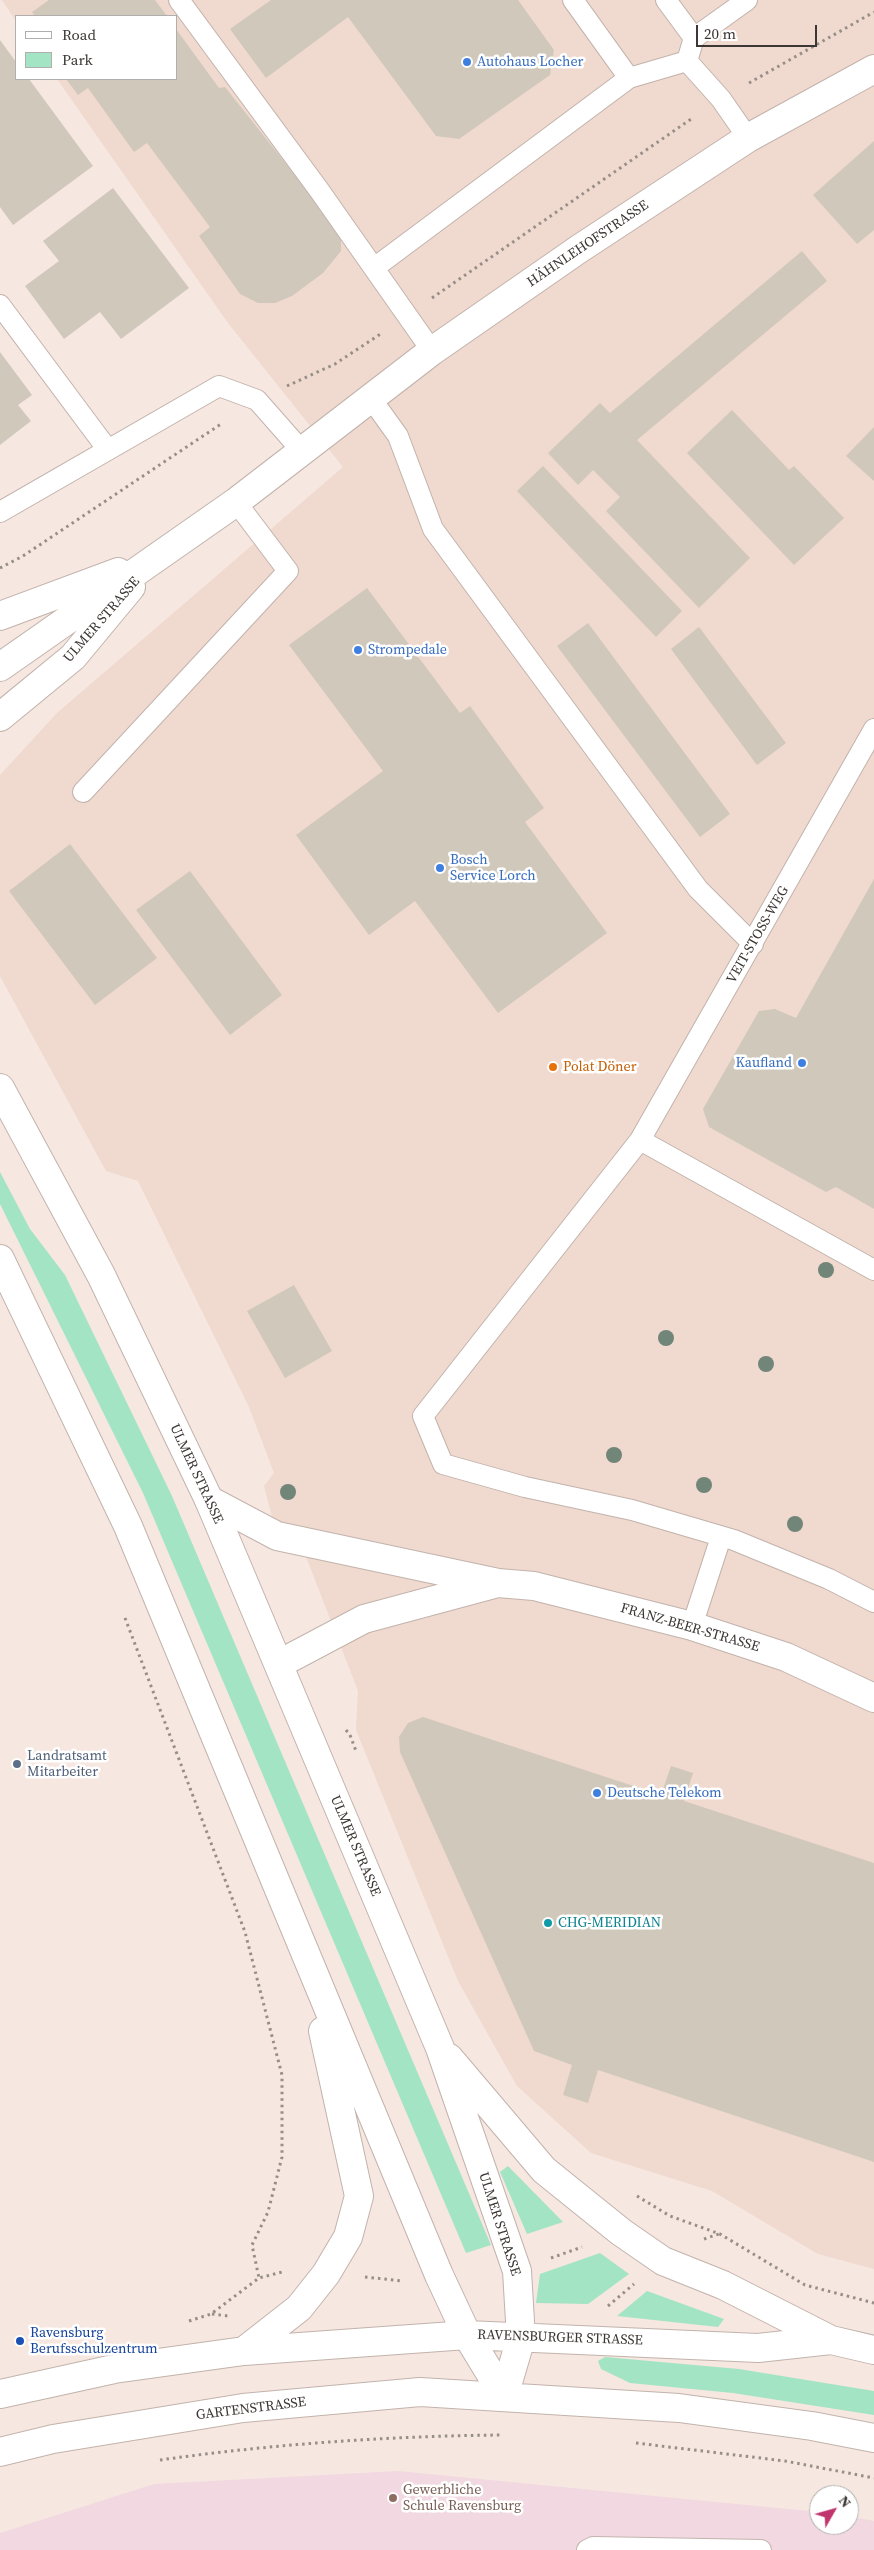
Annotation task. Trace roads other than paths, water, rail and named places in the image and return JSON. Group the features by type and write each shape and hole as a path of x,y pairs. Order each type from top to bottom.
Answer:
{"main road":[{"name":"HÄHNLEHOFSTRASSE","path":"308,445 432,351 587,244 748,138 874,69"},
{"name":"ULMER STRASSE","path":"0,667 236,502 308,445"},
{"name":"ULMER STRASSE","path":"0,616 154,559"},
{"name":"ULMER STRASSE","path":"0,716 72,657 154,559"},
{"name":"ULMER STRASSE","path":"0,1088 101,1275 209,1500 440,2048 517,2271 521,2338 504,2396"},
{"path":"0,1259 128,1526 439,2275 467,2334 504,2396 679,2408 812,2426 874,2438"},
{"name":"FRANZ-BEER-STRASSE","path":"209,1500 277,1536 498,1583 534,1586 692,1626 786,1657 874,1698"},
{"name":"FRANZ-BEER-STRASSE","path":"279,1664 364,1619 498,1583"},
{"path":"0,2394 114,2369 244,2351 299,2308 326,2274 348,2237 359,2196 308,1963"},
{"path":"440,2048 544,2170 621,2232 663,2261 723,2285 831,2340"},
{"name":"RAVENSBURGER STRASSE","path":"244,2351 467,2334 758,2348 831,2340 874,2350"},
{"name":"GARTENSTRASSE","path":"0,2452 53,2439 243,2408 420,2392 504,2396"}],"lane":[{"path":"179,0 408,315 432,351"},
{"path":"573,0 629,78"},
{"path":"666,0 694,38"},
{"path":"687,61 694,38 747,0"},
{"path":"374,268 629,78 687,61"},
{"path":"687,61 721,99 748,138"},
{"path":"0,305 108,450"},
{"path":"0,512 219,386 257,400 308,445"},
{"path":"370,397 398,436 433,529 698,889 753,944"},
{"path":"83,792 288,571 236,502"},
{"name":"VEIT-STOSS-WEG","path":"721,1537 632,1510 525,1487 443,1464 423,1416 640,1140 874,729"},
{"path":"640,1140 874,1270"},
{"path":"692,1626 721,1537 734,1540 829,1579 874,1602"},
{"path":"587,2550 593,2547 761,2550"}],"place":[{"name":"Autohaus Locher","path":"467,62"},
{"name":"Strompedale","path":"358,650"},
{"name":"Bosch Service Lorch","path":"440,868"},
{"name":"Kaufland","path":"802,1063"},
{"name":"Polat Döner","path":"553,1067"},
{"name":"Landratsamt Mitarbeiter","path":"17,1764"},
{"name":"Deutsche Telekom","path":"597,1793"},
{"name":"CHG-MERIDIAN","path":"548,1923"},
{"name":"Ravensburg Berufsschulzentrum","path":"20,2341"},
{"name":"Gewerbliche Schule Ravensburg","path":"393,2498"}]}
